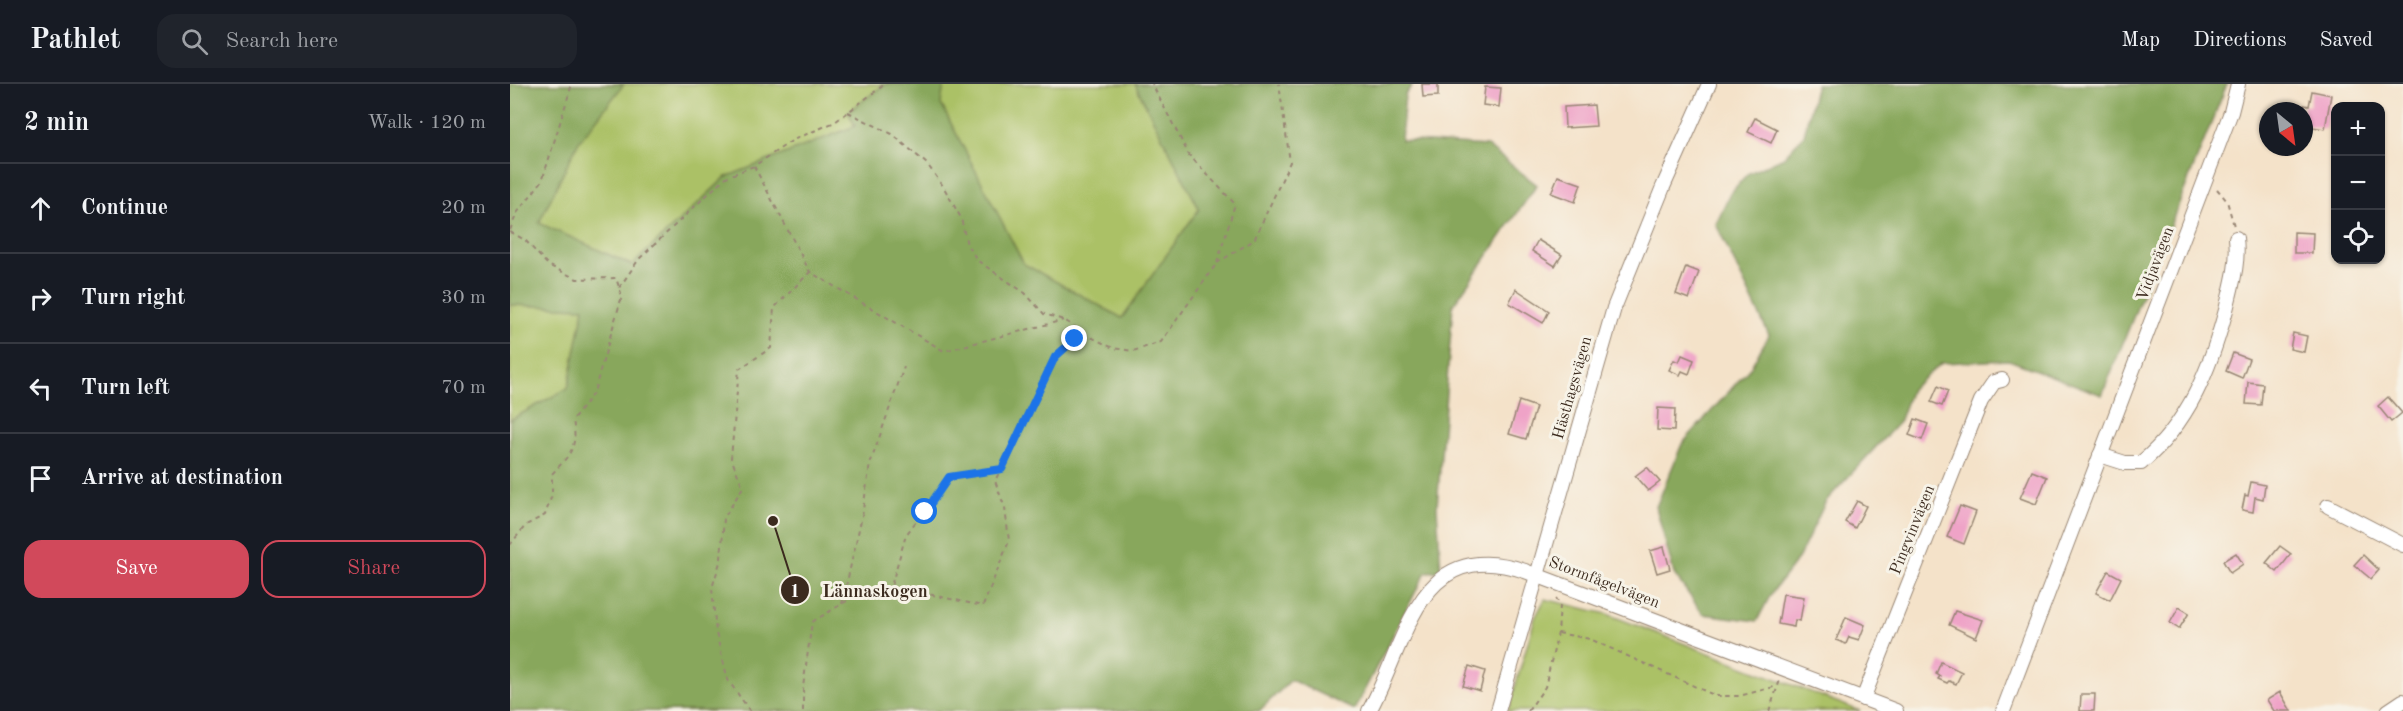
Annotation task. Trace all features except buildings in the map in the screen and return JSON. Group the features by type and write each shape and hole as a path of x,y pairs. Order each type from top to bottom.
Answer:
{"street":[{"name":"Hästhagsvägen","path":"1498,711 1614,308 1663,187 1709,84"},
{"name":"Vidjavägen","path":"2003,711 2231,112 2238,84"},
{"path":"2100,455 2125,463 2141,463 2168,437 2191,404 2209,365 2220,329 2236,269 2236,238"},
{"name":"Pingvinvägen","path":"1863,699 1982,401 1994,382 2002,380"},
{"path":"2328,506 2403,545"},
{"name":"Stormfågelvägen","path":"1370,711 1384,684 1417,605 1426,592 1439,579 1470,565 1486,563 1508,566 1537,575 1896,711"},
{"path":"2388,711 2403,701"}],"path":[{"path":"510,545 526,525 545,515 552,495 552,474 569,455 577,439 573,420 594,392 622,297 616,278 577,279 548,265 525,240 510,231 517,213 542,181 572,84"},
{"path":"619,288 639,259 726,177 754,166 794,140 835,122 885,84"},
{"path":"848,112 892,134 927,164 943,186 961,218 968,245 978,261 1025,293 1044,314 1064,321 1113,348 1133,351 1161,342 1217,263 1235,204 1189,155 1152,84"},
{"path":"1217,263 1254,240 1290,162 1280,84"},
{"path":"754,166 810,272 944,351 1064,321"},
{"path":"2214,186 2227,201 2234,222 2236,238"},
{"path":"750,711 728,680 716,633 712,588 721,559 724,518 743,487 731,458 739,369 771,348 774,308 810,272"},
{"path":"803,711 803,687 812,622 855,596 914,591 983,606 1009,541 1005,508 995,481 1055,357 1075,339 1085,334"},
{"path":"842,604 862,516 870,464 904,367"},
{"path":"889,593 906,535 949,477 1002,469"},
{"path":"1528,711 1545,687 1558,633 1560,606 1552,590"},
{"path":"1558,633 1590,639 1716,696 1739,696 1778,686"},
{"path":"1769,711 1782,675"}],"green space":[{"path":"510,84 1354,84 896,711 510,711"},
{"path":"510,84 624,84 578,143 539,223 632,265 726,177 855,126 848,112 885,84 944,84 941,104 1024,264 1122,318 1199,209 1135,84 1413,84 1405,95 1401,140 1487,146 1537,185 1453,305 1437,507 1441,571 1426,572 1354,710 1291,680 1259,711 510,711 510,420 568,388 584,308 510,305"},
{"path":"1816,84 2227,84 2102,395 2009,360 1942,363 1911,389 1899,422 1826,501 1799,557 1771,594 1757,621 1703,614 1674,574 1656,507 1682,444 1750,368 1769,335 1716,224 1730,194 1747,174 1784,157 1804,135"},
{"path":"1545,599 1607,614 1860,711 1508,711 1535,618"}],"place":[{"name":"Lännaskogen","path":"773,521"}],"route":[{"path":"925,512 949,477 1002,469 1055,357 1075,339"}]}
